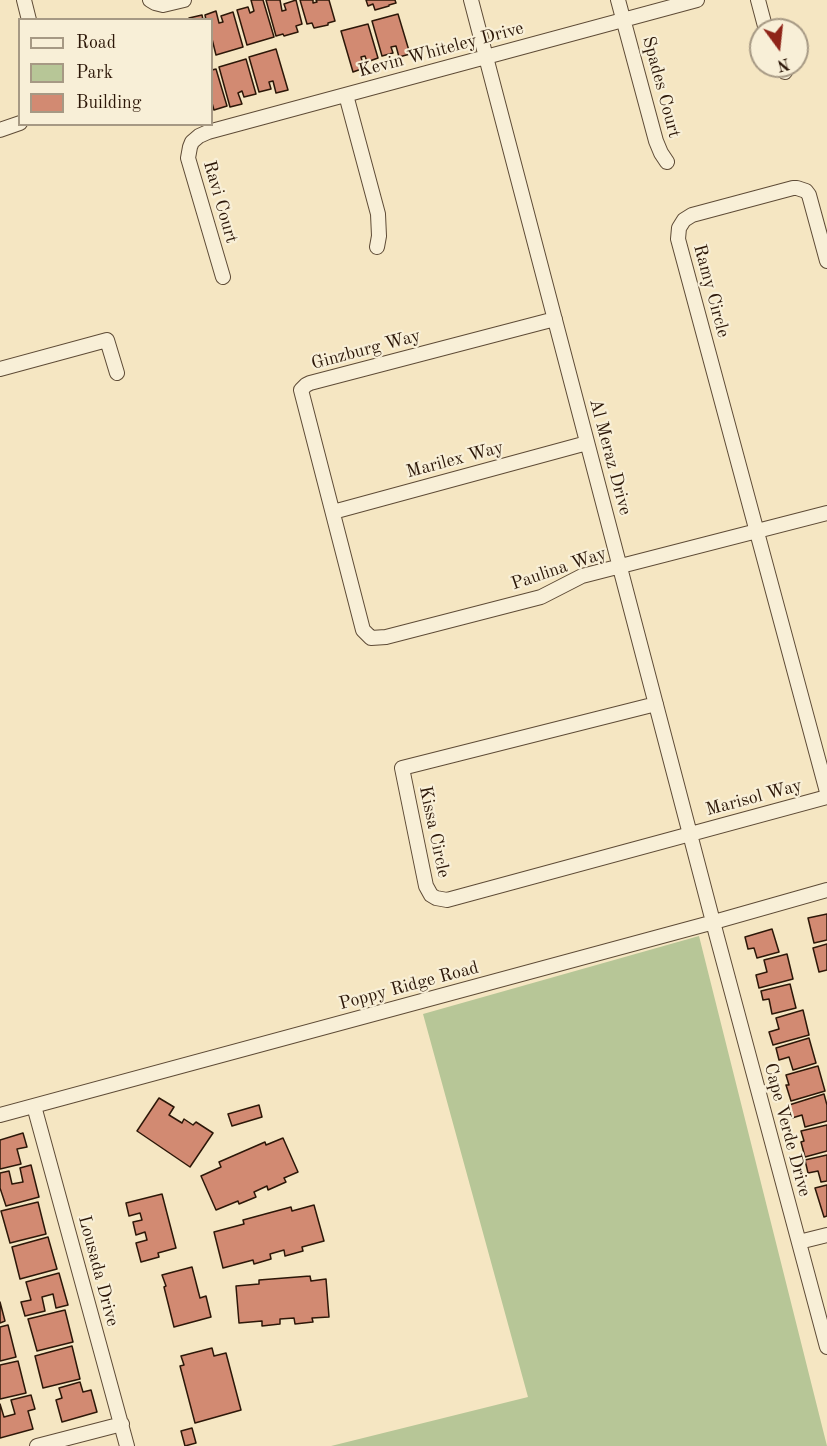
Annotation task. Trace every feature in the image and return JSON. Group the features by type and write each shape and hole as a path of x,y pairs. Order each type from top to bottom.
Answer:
{"street":[{"path":"24,0 29,18"},
{"path":"150,0 163,5 184,0"},
{"name":"Al Meraz Drive","path":"471,0 714,922"},
{"name":"Spades Court","path":"618,0 656,141 667,162"},
{"name":"Kevin Whiteley Drive","path":"195,138 208,132 697,0"},
{"path":"758,0 763,18"},
{"path":"346,95 378,214 377,246"},
{"path":"0,130 18,124"},
{"name":"Ravi Court","path":"195,138 188,158 223,276"},
{"name":"Ramy Circle","path":"757,531 678,239 679,228 684,220 692,215 797,188 809,195 827,261"},
{"name":"Ginzburg Way","path":"371,638 363,630 301,390 306,385 555,319"},
{"path":"0,369 107,340 117,373"},
{"name":"Marilex Way","path":"333,512 587,442"},
{"name":"Paulina Way","path":"371,638 386,637 542,597 582,576 827,513"},
{"path":"757,531 827,792"},
{"name":"Kissa Circle","path":"656,704 402,768 426,886 431,895 447,900 690,834"},
{"name":"Marisol Way","path":"690,834 827,797"},
{"name":"Poppy Ridge Road","path":"0,1115 827,890"},
{"name":"Cape Verde Drive","path":"714,922 827,1347"},
{"name":"Lousada Drive","path":"34,1106 127,1446"},
{"path":"799,1242 827,1235"},
{"path":"38,1446 122,1424"}],"green space":[{"path":"699,936 827,1446 331,1446 528,1397 423,1014"}],"building":[{"path":"251,0 263,0 274,37 247,45 237,10 248,7 250,13 254,11"},
{"path":"266,0 280,0 282,11 286,10 284,4 296,0 302,24 296,26 298,32 276,36"},
{"path":"300,0 313,0 313,3 317,2 316,0 329,0 335,21 314,28 312,23 307,24"},
{"path":"366,0 395,0 396,3 375,10 373,4 368,6"},
{"path":"216,11 219,23 223,22 221,16 233,12 243,47 216,55 213,43 213,18 206,18 205,15"},
{"path":"398,14 410,54 399,57 396,46 391,47 393,53 382,56 372,21"},
{"path":"368,24 378,58 367,62 365,56 361,57 364,68 353,72 341,31"},
{"path":"276,49 288,90 276,93 273,81 269,82 271,89 259,92 249,57"},
{"path":"246,59 256,94 244,97 242,91 238,93 242,104 230,107 219,67"},
{"path":"216,69 227,106 214,110 213,106 213,70"},
{"path":"827,914 827,940 814,943 808,918"},
{"path":"772,929 779,952 757,958 754,948 748,949 745,937"},
{"path":"827,944 827,970 819,972 813,948"},
{"path":"787,954 793,979 759,988 756,975 767,972 764,960"},
{"path":"790,984 796,1008 772,1014 769,999 763,1000 761,991"},
{"path":"803,1010 809,1035 773,1045 769,1032 779,1029 776,1018"},
{"path":"809,1038 816,1063 793,1070 789,1057 779,1060 776,1048"},
{"path":"818,1066 825,1091 791,1101 786,1085 789,1085 786,1075"},
{"path":"824,1094 827,1121 805,1127 802,1115 792,1118 789,1105"},
{"path":"159,1098 174,1107 169,1115 182,1123 184,1119 193,1125 196,1122 213,1133 190,1167 137,1131"},
{"path":"259,1105 262,1117 232,1126 228,1114"},
{"path":"827,1125 827,1151 805,1157 801,1131"},
{"path":"23,1133 27,1147 17,1149 21,1164 0,1169 0,1140"},
{"path":"283,1138 298,1172 284,1178 286,1182 268,1190 267,1186 254,1192 256,1197 216,1210 201,1176 221,1167 219,1162 265,1142 266,1145"},
{"path":"827,1155 827,1181 821,1182 818,1171 808,1173 805,1160"},
{"path":"31,1165 39,1197 6,1206 0,1188 0,1173 9,1171 12,1184 23,1182 20,1168"},
{"path":"827,1185 827,1216 824,1217 815,1188"},
{"path":"162,1194 176,1248 158,1253 159,1257 141,1262 136,1243 147,1240 145,1232 136,1235 133,1222 142,1220 140,1213 129,1216 126,1203"},
{"path":"38,1202 46,1234 10,1243 1,1211"},
{"path":"314,1205 324,1241 302,1247 303,1251 285,1256 284,1250 270,1254 271,1259 254,1264 253,1260 223,1268 214,1232 244,1224 243,1220 291,1207 292,1211"},
{"path":"48,1237 57,1269 20,1279 12,1247"},
{"path":"192,1267 200,1298 206,1296 211,1317 174,1327 162,1275"},
{"path":"59,1273 68,1305 56,1308 53,1294 42,1297 45,1311 25,1316 21,1302 31,1300 26,1282"},
{"path":"310,1276 311,1281 326,1279 329,1317 312,1318 313,1322 295,1324 294,1318 280,1319 280,1324 262,1326 262,1321 239,1323 236,1286 259,1284 259,1280"},
{"path":"0,1302 5,1321 0,1323"},
{"path":"65,1310 73,1342 37,1351 28,1319"},
{"path":"8,1325 16,1357 0,1361 0,1327"},
{"path":"72,1346 80,1379 43,1388 35,1356"},
{"path":"212,1348 214,1356 226,1353 241,1410 195,1423 180,1366 184,1365 181,1356"},
{"path":"18,1361 26,1393 0,1399 0,1365"},
{"path":"80,1382 83,1392 91,1390 97,1412 62,1422 56,1400 62,1398 59,1388"},
{"path":"31,1395 35,1409 28,1411 33,1429 0,1438 0,1404 4,1417 15,1414 11,1400"},
{"path":"192,1428 196,1443 185,1446 181,1431"}]}
